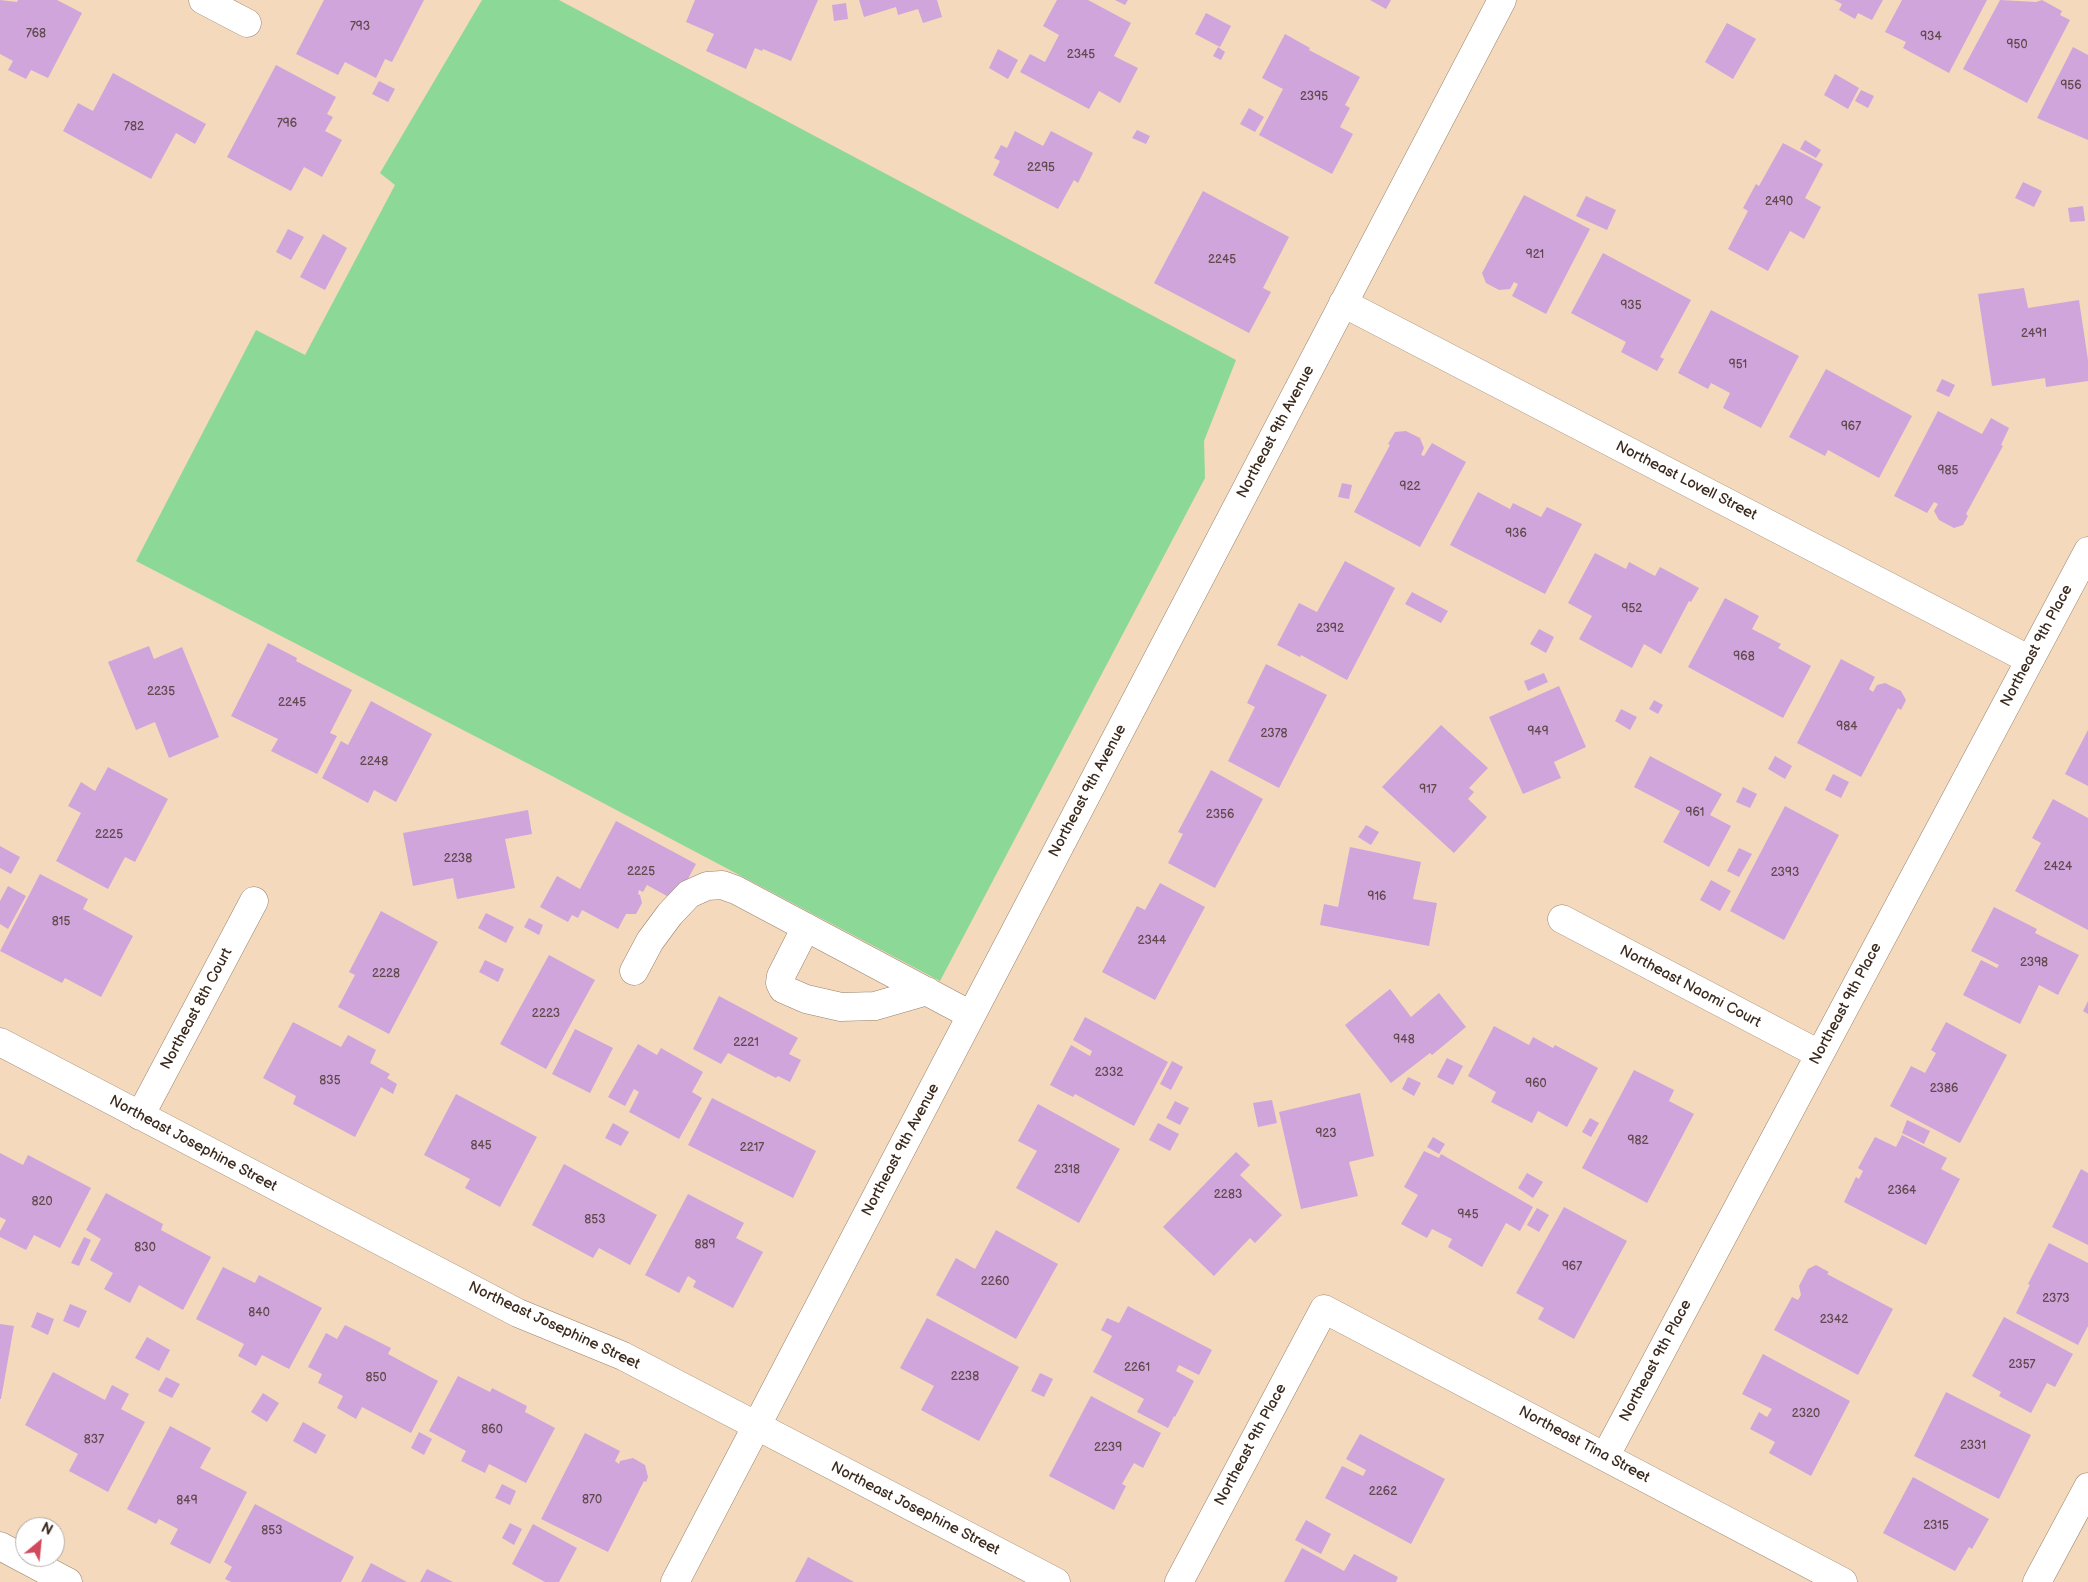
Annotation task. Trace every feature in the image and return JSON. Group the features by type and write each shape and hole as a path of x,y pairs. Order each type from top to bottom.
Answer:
{"street":[{"path":"203,0 247,23"},
{"name":"Northeast 9th Avenue","path":"675,1582 1502,0"},
{"name":"Northeast Lovell Street","path":"1343,303 2030,660"},
{"name":"Northeast 9th Place","path":"1605,1457 2088,551"},
{"path":"634,971 650,941 670,914 689,894 707,886 722,885 736,890 972,1015"},
{"name":"Northeast 8th Court","path":"140,1116 254,901"},
{"name":"Northeast Naomi Court","path":"1562,919 1820,1054"},
{"path":"806,927 781,976 780,983 783,989 806,999 841,1007 875,1006 927,991"},
{"name":"Northeast Josephine Street","path":"0,1042 518,1313 623,1356 1056,1582"},
{"name":"Northeast 9th Place","path":"1178,1582 1324,1309"},
{"name":"Northeast Tina Street","path":"1324,1309 1843,1582"},
{"path":"2037,1582 2088,1487"},
{"path":"0,1546 68,1582"}],"green space":[{"path":"482,0 559,0 1236,360 1204,441 1205,478 940,981 552,776 136,561 256,330 305,355 395,185 380,173"}],"building":[{"path":"0,0 17,2 18,0 57,0 82,13 48,78 31,70 26,79 8,70 13,61 0,54"},
{"path":"324,0 424,0 392,62 385,59 376,78 345,62 338,75 296,54"},
{"path":"695,0 818,0 791,61 763,49 762,51 755,48 746,69 706,51 714,34 686,22"},
{"path":"859,0 937,0 942,17 923,23 918,9 898,15 896,7 864,17"},
{"path":"1057,0 1088,0 1131,23 1114,56 1138,68 1120,103 1099,91 1089,109 1020,72 1030,54 1045,62 1059,35 1043,26"},
{"path":"1115,0 1128,0 1125,5"},
{"path":"1370,0 1391,0 1386,9"},
{"path":"1834,0 1883,0 1872,20 1858,13 1855,19 1839,10 1842,4"},
{"path":"1902,0 1987,0 1949,73 1903,48 1906,42 1885,32"},
{"path":"2000,0 2036,2 2042,0 2062,11 2060,15 2070,20 2027,103 1963,69"},
{"path":"846,3 848,19 834,21 832,5"},
{"path":"1206,13 1231,26 1220,47 1195,34"},
{"path":"1727,23 1756,39 1733,79 1705,62"},
{"path":"1285,34 1310,48 1309,50 1360,77 1345,105 1350,108 1340,127 1353,134 1332,174 1259,135 1283,89 1262,78"},
{"path":"1218,47 1225,52 1221,60 1213,56"},
{"path":"2073,47 2088,55 2088,140 2037,118"},
{"path":"998,49 1018,60 1008,79 989,68"},
{"path":"276,65 336,97 327,114 333,117 325,131 342,140 322,177 304,167 291,191 227,157"},
{"path":"113,73 206,124 195,144 176,133 151,179 63,131 78,103 93,111"},
{"path":"1835,74 1859,88 1848,109 1824,95"},
{"path":"379,81 395,89 388,102 372,94"},
{"path":"1861,90 1874,96 1868,108 1855,101"},
{"path":"1249,108 1264,117 1255,132 1240,124"},
{"path":"1137,130 1150,136 1146,144 1132,138"},
{"path":"1015,131 1043,146 1051,131 1093,153 1078,183 1074,180 1058,209 993,175 1000,161 994,158 1001,145 1007,148"},
{"path":"1805,140 1821,150 1816,158 1800,149"},
{"path":"1783,143 1823,164 1805,198 1821,207 1804,239 1790,231 1768,271 1728,249 1748,211 1743,208 1756,184 1759,186"},
{"path":"2023,182 2042,191 2034,207 2015,198"},
{"path":"1203,191 1289,237 1263,288 1271,292 1249,333 1154,283"},
{"path":"1524,195 1590,229 1546,314 1512,296 1518,284 1514,282 1510,289 1499,290 1486,283 1482,273"},
{"path":"1586,196 1616,210 1607,230 1576,216"},
{"path":"2083,206 2085,221 2070,222 2068,208"},
{"path":"288,229 304,237 291,260 276,252"},
{"path":"323,234 347,248 325,290 300,277"},
{"path":"1603,253 1691,300 1660,357 1664,359 1657,371 1621,352 1626,342 1571,313"},
{"path":"2024,288 2028,308 2079,300 2088,360 2088,381 2046,387 2045,378 1992,386 1978,294"},
{"path":"1711,310 1799,356 1761,428 1723,408 1730,393 1711,383 1708,389 1678,373"},
{"path":"1826,369 1912,416 1879,478 1828,450 1825,456 1789,437"},
{"path":"1942,379 1955,385 1949,397 1936,391"},
{"path":"1938,411 1982,434 1991,418 2009,428 2001,445 2003,446 1966,514 1968,516 1963,525 1954,528 1939,520 1934,511 1938,504 1934,502 1927,513 1894,496"},
{"path":"1406,431 1420,438 1424,448 1421,455 1424,456 1432,443 1466,462 1420,547 1354,512 1395,432"},
{"path":"1342,483 1352,485 1349,499 1338,497"},
{"path":"1478,492 1510,509 1513,503 1541,517 1547,507 1582,524 1545,594 1450,545"},
{"path":"1595,553 1626,569 1629,562 1655,576 1660,567 1699,588 1691,602 1689,601 1661,654 1644,644 1632,668 1579,639 1592,616 1568,603"},
{"path":"1345,561 1395,588 1347,680 1301,655 1300,657 1277,645 1299,603 1317,612"},
{"path":"1412,592 1448,611 1441,623 1405,604"},
{"path":"1725,598 1759,616 1752,629 1781,644 1778,648 1811,666 1783,718 1688,667"},
{"path":"1539,629 1554,637 1546,653 1530,644"},
{"path":"268,643 297,658 296,661 352,690 330,733 337,736 317,774 271,751 278,739 231,716"},
{"path":"149,646 154,659 182,647 219,737 169,758 155,722 136,730 108,662"},
{"path":"1841,659 1875,677 1869,689 1873,692 1877,685 1885,683 1901,691 1906,700 1901,710 1898,708 1861,777 1797,743"},
{"path":"1266,664 1327,695 1279,788 1228,761 1255,707 1247,703"},
{"path":"1544,673 1548,682 1528,691 1524,681"},
{"path":"1559,686 1586,747 1554,762 1561,778 1523,794 1489,717"},
{"path":"1654,700 1663,705 1658,714 1649,709"},
{"path":"371,701 432,734 396,802 374,790 368,803 322,778 341,741 348,745"},
{"path":"1621,709 1637,717 1630,730 1615,721"},
{"path":"1441,725 1488,768 1469,788 1474,792 1468,799 1487,817 1454,853 1382,787"},
{"path":"2088,730 2088,786 2065,774"},
{"path":"1650,756 1722,794 1710,815 1731,826 1709,867 1663,842 1680,811 1634,787"},
{"path":"1775,756 1792,766 1785,779 1768,769"},
{"path":"108,767 168,799 135,862 125,857 108,889 56,861 81,813 68,806 81,782 95,791"},
{"path":"1211,770 1263,799 1215,888 1168,863 1183,834 1178,832"},
{"path":"1833,774 1849,782 1841,798 1825,790"},
{"path":"1743,787 1757,794 1750,808 1736,802"},
{"path":"2053,799 2088,818 2088,930 2015,891 2041,843 2032,838"},
{"path":"1785,806 1839,835 1784,940 1730,911"},
{"path":"528,810 532,834 505,839 515,888 457,899 453,878 413,886 403,833"},
{"path":"616,821 696,864 676,901 647,885 643,892 639,890 638,894 642,903 636,914 626,914 618,929 582,910 578,918 572,915 568,922 540,907 557,876 580,889"},
{"path":"1366,825 1379,832 1371,845 1358,837"},
{"path":"0,846 20,857 11,874 0,868"},
{"path":"1350,847 1421,862 1413,899 1437,903 1429,946 1320,925 1324,904 1338,907"},
{"path":"1739,848 1752,854 1739,877 1727,871"},
{"path":"40,874 88,899 83,909 133,936 101,997 65,978 62,983 0,951"},
{"path":"1711,880 1731,891 1720,911 1700,900"},
{"path":"1160,883 1205,907 1155,1000 1102,972 1137,906 1145,910"},
{"path":"8,886 26,896 8,929 0,924 0,901"},
{"path":"1994,907 2037,929 2035,933 2079,955 2058,995 2039,985 2020,1024 1963,995 1981,960 1997,968 1999,965 1971,951"},
{"path":"381,911 438,942 389,1034 338,1007 355,975 349,972"},
{"path":"486,913 514,927 506,943 478,928"},
{"path":"529,918 543,925 539,935 524,927"},
{"path":"549,955 595,980 546,1069 500,1044"},
{"path":"485,960 504,969 498,982 479,972"},
{"path":"1390,989 1411,1017 1439,993 1466,1027 1432,1055 1430,1053 1391,1083 1345,1025"},
{"path":"719,996 798,1038 789,1054 801,1060 790,1082 778,1076 776,1078 728,1053 721,1064 693,1049"},
{"path":"2088,1001 2088,1014 2083,1011"},
{"path":"1085,1017 1168,1062 1134,1126 1075,1094 1073,1097 1050,1085 1071,1045 1090,1056 1092,1051 1073,1040"},
{"path":"293,1022 341,1047 348,1035 376,1050 370,1063 390,1074 387,1078 397,1084 393,1094 381,1087 355,1137 293,1104 296,1096 263,1078"},
{"path":"1946,1022 2007,1055 1960,1143 1890,1106 1911,1066 1925,1073 1936,1053 1931,1050"},
{"path":"1494,1026 1529,1045 1533,1037 1553,1048 1555,1045 1598,1068 1567,1127 1538,1111 1532,1123 1491,1102 1496,1092 1468,1076"},
{"path":"575,1029 613,1048 590,1093 552,1074"},
{"path":"638,1044 657,1055 661,1048 703,1072 692,1092 702,1098 679,1139 629,1112 639,1092 634,1089 625,1106 608,1097"},
{"path":"1447,1058 1463,1066 1453,1085 1437,1077"},
{"path":"1172,1061 1183,1067 1171,1090 1160,1084"},
{"path":"1634,1070 1674,1090 1669,1101 1694,1114 1647,1203 1582,1168"},
{"path":"1408,1077 1421,1083 1414,1096 1402,1089"},
{"path":"1360,1093 1374,1156 1349,1162 1358,1196 1301,1209 1279,1112"},
{"path":"456,1094 537,1137 500,1207 465,1188 470,1179 424,1155"},
{"path":"712,1098 816,1151 793,1198 688,1145"},
{"path":"1272,1100 1277,1123 1258,1127 1253,1103"},
{"path":"1175,1101 1189,1108 1180,1125 1166,1118"},
{"path":"1038,1104 1120,1149 1079,1223 1016,1188 1037,1151 1018,1141"},
{"path":"1590,1118 1599,1123 1591,1137 1582,1132"},
{"path":"1907,1120 1930,1131 1924,1144 1902,1133"},
{"path":"613,1123 629,1132 621,1146 605,1138"},
{"path":"1158,1123 1179,1134 1170,1151 1149,1140"},
{"path":"1902,1135 1947,1158 1941,1169 1960,1179 1926,1245 1844,1202 1856,1177 1859,1179 1863,1171 1858,1168 1875,1137 1896,1147"},
{"path":"1433,1137 1445,1144 1439,1154 1427,1147"},
{"path":"1424,1151 1439,1158 1441,1154 1533,1207 1520,1231 1506,1223 1482,1267 1448,1247 1452,1239 1432,1229 1427,1238 1401,1224 1418,1195 1404,1187"},
{"path":"1236,1152 1250,1165 1240,1175 1282,1215 1255,1243 1250,1238 1214,1276 1163,1227"},
{"path":"0,1153 23,1165 28,1155 91,1188 60,1248 34,1235 26,1250 0,1237 0,1231 6,1220 0,1217"},
{"path":"564,1164 657,1215 630,1265 599,1248 593,1258 532,1225"},
{"path":"2081,1169 2088,1173 2088,1245 2052,1227"},
{"path":"1527,1173 1543,1182 1533,1198 1518,1188"},
{"path":"106,1193 163,1224 161,1230 211,1257 183,1310 139,1285 130,1303 104,1289 113,1273 90,1260 101,1239 86,1230"},
{"path":"688,1194 744,1223 736,1238 763,1252 733,1308 693,1287 696,1281 688,1276 679,1293 645,1275"},
{"path":"1564,1207 1627,1241 1574,1339 1538,1319 1544,1308 1516,1293"},
{"path":"1537,1208 1549,1215 1539,1232 1527,1225"},
{"path":"996,1230 1058,1264 1016,1339 936,1295 956,1258 975,1269"},
{"path":"84,1237 91,1240 79,1266 71,1263"},
{"path":"2049,1243 2088,1263 2088,1326 2078,1345 2016,1313 2030,1285 2028,1284"},
{"path":"1816,1265 1829,1272 1827,1274 1893,1309 1858,1375 1774,1330 1792,1297 1798,1300 1801,1295 1799,1286 1808,1269"},
{"path":"223,1267 255,1283 259,1275 322,1308 289,1369 262,1355 256,1366 238,1356 244,1344 196,1319"},
{"path":"70,1304 87,1311 79,1328 63,1321"},
{"path":"1128,1306 1212,1350 1199,1375 1179,1365 1176,1371 1194,1381 1168,1428 1137,1412 1144,1399 1093,1372 1112,1336 1101,1330 1107,1318 1119,1323"},
{"path":"37,1312 54,1319 48,1335 31,1327"},
{"path":"2004,1317 2073,1354 2055,1387 2047,1383 2031,1413 1999,1396 2001,1392 1972,1376"},
{"path":"927,1318 1019,1367 979,1441 921,1410 934,1386 900,1368"},
{"path":"0,1324 14,1326 1,1399 0,1399"},
{"path":"345,1325 391,1348 388,1354 438,1381 411,1433 362,1407 356,1419 337,1408 343,1396 318,1383 322,1374 308,1367 326,1333 337,1339"},
{"path":"147,1337 170,1350 159,1371 135,1358"},
{"path":"1763,1354 1850,1401 1811,1476 1769,1453 1775,1442 1750,1429 1759,1412 1767,1417 1772,1409 1742,1394"},
{"path":"53,1372 105,1400 112,1385 129,1394 121,1409 145,1422 108,1492 69,1471 78,1454 25,1425"},
{"path":"1040,1373 1053,1379 1044,1397 1031,1391"},
{"path":"458,1376 490,1392 492,1388 527,1406 525,1412 555,1428 526,1483 489,1464 485,1473 461,1461 466,1451 429,1431"},
{"path":"166,1377 180,1384 172,1398 158,1391"},
{"path":"1946,1392 2031,1435 1999,1499 1914,1456"},
{"path":"263,1393 279,1403 267,1422 251,1412"},
{"path":"1091,1396 1161,1433 1143,1468 1134,1463 1122,1484 1126,1486 1114,1510 1049,1476"},
{"path":"303,1422 326,1435 316,1454 293,1441"},
{"path":"170,1426 211,1448 200,1468 247,1492 210,1564 170,1544 178,1529 159,1519 156,1524 127,1509"},
{"path":"419,1432 432,1439 424,1455 411,1448"},
{"path":"585,1433 620,1451 615,1461 619,1464 620,1461 633,1458 645,1465 648,1477 646,1482 644,1481 608,1552 541,1519"},
{"path":"1360,1434 1445,1479 1411,1544 1325,1498 1342,1466 1363,1476 1366,1470 1346,1459"},
{"path":"1913,1477 1989,1519 1972,1549 1969,1547 1955,1571 1883,1533"},
{"path":"502,1484 516,1491 510,1505 495,1498"},
{"path":"255,1504 354,1557 341,1582 231,1582 225,1579 232,1567 224,1562"},
{"path":"1306,1520 1331,1534 1321,1554 1295,1540"},
{"path":"510,1523 522,1529 514,1545 502,1538"},
{"path":"533,1524 577,1548 559,1582 545,1582 512,1564"},
{"path":"1302,1548 1344,1571 1354,1554 1398,1577 1396,1582 1284,1582"},
{"path":"808,1557 854,1582 795,1582"},
{"path":"371,1563 407,1582 361,1582"},
{"path":"427,1569 453,1582 420,1582"}]}
